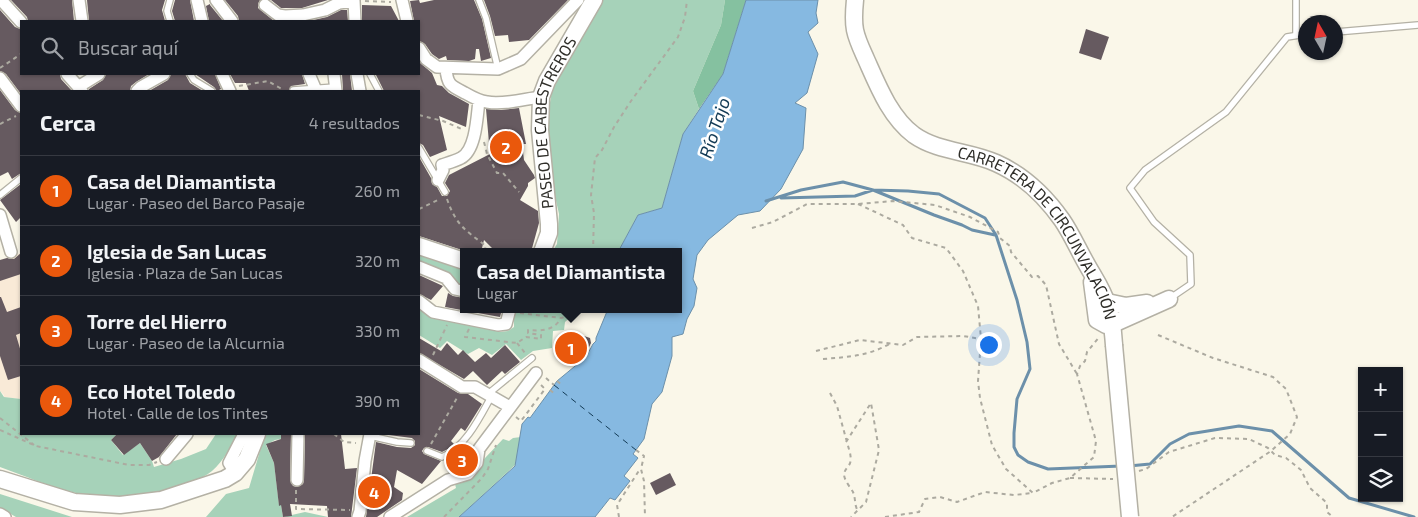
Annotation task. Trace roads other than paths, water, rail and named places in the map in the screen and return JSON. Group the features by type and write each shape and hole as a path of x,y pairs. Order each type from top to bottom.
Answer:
{"street":[{"path":"1,0 20,21"},
{"path":"79,0 82,20"},
{"path":"197,0 202,20"},
{"path":"216,0 231,20"},
{"path":"420,50 426,59 437,67 498,69 522,59 578,0"},
{"name":"PASEO DE CABESTREROS","path":"543,248 549,233 549,224 540,130 541,97 547,81 594,0"},
{"name":"CARRETERA DE CIRCUNVALACIÓN","path":"855,0 854,20 859,43 887,103 903,125 925,142 984,158 1026,182 1039,193 1062,220 1090,270 1107,302 1109,325 1114,345 1130,517"},
{"path":"266,5 278,15 285,16 325,10 339,3 354,1 355,20"},
{"path":"397,1 406,20"},
{"path":"446,68 450,86 488,103 541,97"},
{"path":"68,75 80,89 98,75"},
{"path":"138,90 162,75"},
{"path":"222,75 227,90"},
{"path":"310,75 315,88"},
{"path":"334,75 336,89"},
{"path":"357,75 360,90"},
{"path":"0,78 20,104"},
{"path":"442,187 442,165 461,158 469,151 474,135 479,100"},
{"path":"0,215 11,252"},
{"path":"420,246 460,260"},
{"path":"420,267 446,278 455,289 460,290"},
{"path":"1090,270 1098,320 1109,325 1169,299"},
{"path":"1107,302 1126,306 1169,299"},
{"path":"420,302 433,312 474,322 502,326 506,324 509,313"},
{"path":"423,363 462,387 475,387 510,407"},
{"path":"390,517 448,480 468,474 477,463 478,449 536,373"},
{"path":"166,459 186,435"},
{"path":"235,473 229,463 243,435"},
{"path":"0,479 74,502 120,505 161,500 209,485 235,473 247,459 256,435"},
{"path":"297,480 299,435"},
{"path":"359,514 370,435"},
{"path":"0,514 5,517"}],"lane":[{"path":"170,0 167,11 170,20"},
{"path":"479,0 486,18 498,69"},
{"path":"1169,299 1191,284 1190,255 1154,222 1130,188 1144,170 1226,112 1287,37 1296,35 1296,0"},
{"path":"1343,31 1418,25"},
{"path":"191,75 194,80 210,90"},
{"path":"371,75 378,90"},
{"path":"293,90 336,89"},
{"path":"420,150 442,187"},
{"path":"0,194 20,179"},
{"path":"427,451 442,457 450,454 472,431 489,396 531,359"},
{"path":"370,435 397,442 411,443"}],"water":[{"name":"Río Tajo","path":"746,0 818,0 816,13 818,23 808,32 818,54 807,93 795,103 806,108 803,149 781,189 760,211 738,215 708,240 697,255 693,279 697,288 694,306 687,319 683,334 672,337 672,356 662,392 652,404 644,439 633,454 638,458 624,476 630,481 615,500 610,498 595,517 459,517 515,466 522,424 528,417 530,418 557,381 586,357 596,341 606,313 682,313 682,248 620,248 638,215 662,208 683,134 723,74"}],"waterway":[{"path":"766,201 801,190 843,182 873,190 939,194 985,218 996,235 1017,300 1027,342 1030,369 1017,399 1014,433 1014,447 1018,455 1028,462 1048,469 1121,466"},
{"path":"781,198 855,196 873,190 972,230 995,235"},
{"path":"1129,466 1150,464 1170,444 1189,434 1239,426 1272,431 1349,498 1414,517"}],"place":[{"name":"Iglesia de San Lucas","path":"506,147"},
{"name":"Casa del Diamantista","path":"571,348"},
{"name":"Torre del Hierro","path":"462,460"},
{"name":"Eco Hotel Toledo","path":"374,492"}]}
